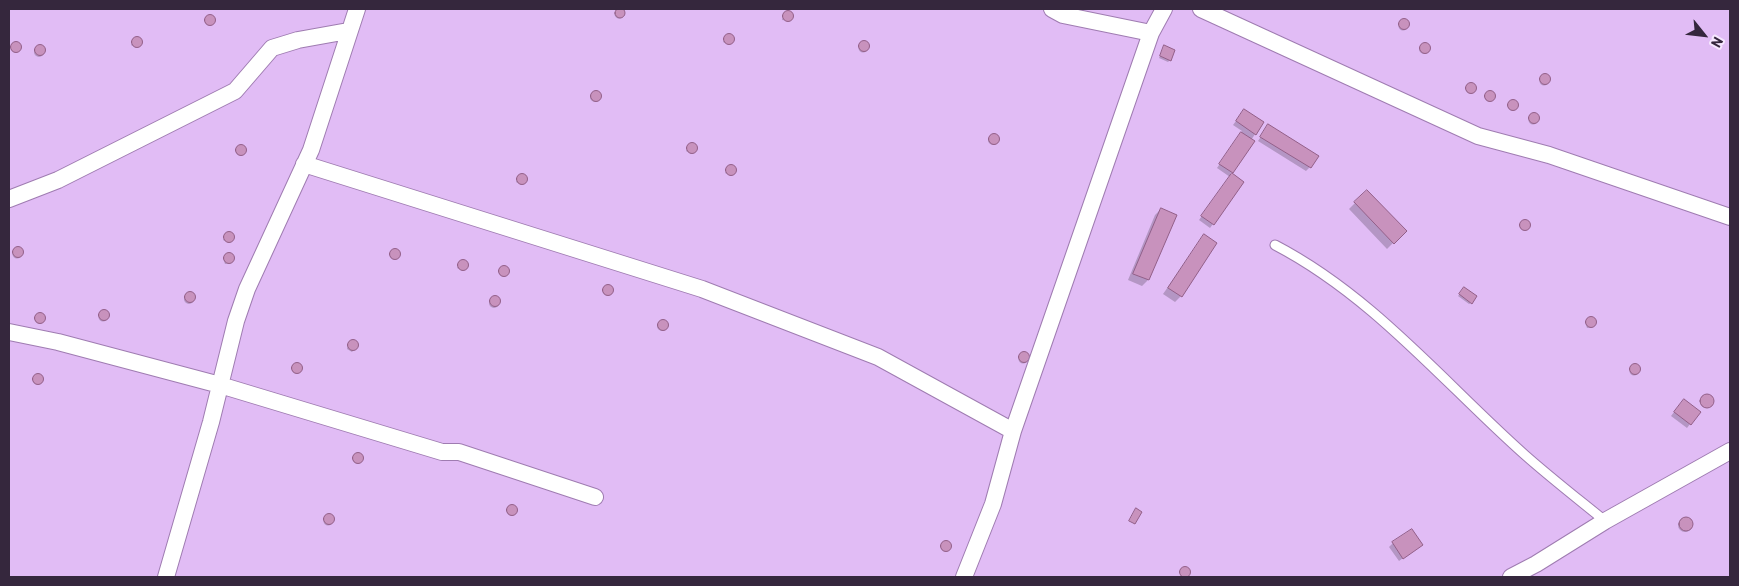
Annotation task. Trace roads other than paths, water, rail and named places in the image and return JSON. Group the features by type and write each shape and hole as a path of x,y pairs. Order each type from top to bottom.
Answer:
{"street":[{"path":"166,577 236,321 247,289 311,150 348,31 357,9"},
{"path":"1052,9 1063,15 1151,33"},
{"path":"964,577 993,504 1013,431 1151,33 1164,9"},
{"path":"1201,9 1478,136 1549,155 1730,217"},
{"path":"9,199 58,180 235,91 272,48 298,40 348,31"},
{"path":"304,164 702,289 878,358 1013,431"},
{"path":"9,332 58,342 220,385 442,452 459,452 595,497"},
{"path":"1511,577 1539,571 1605,521 1730,451"}],"lane":[{"path":"1275,245 1301,259 1368,309 1526,456 1605,521"}]}
